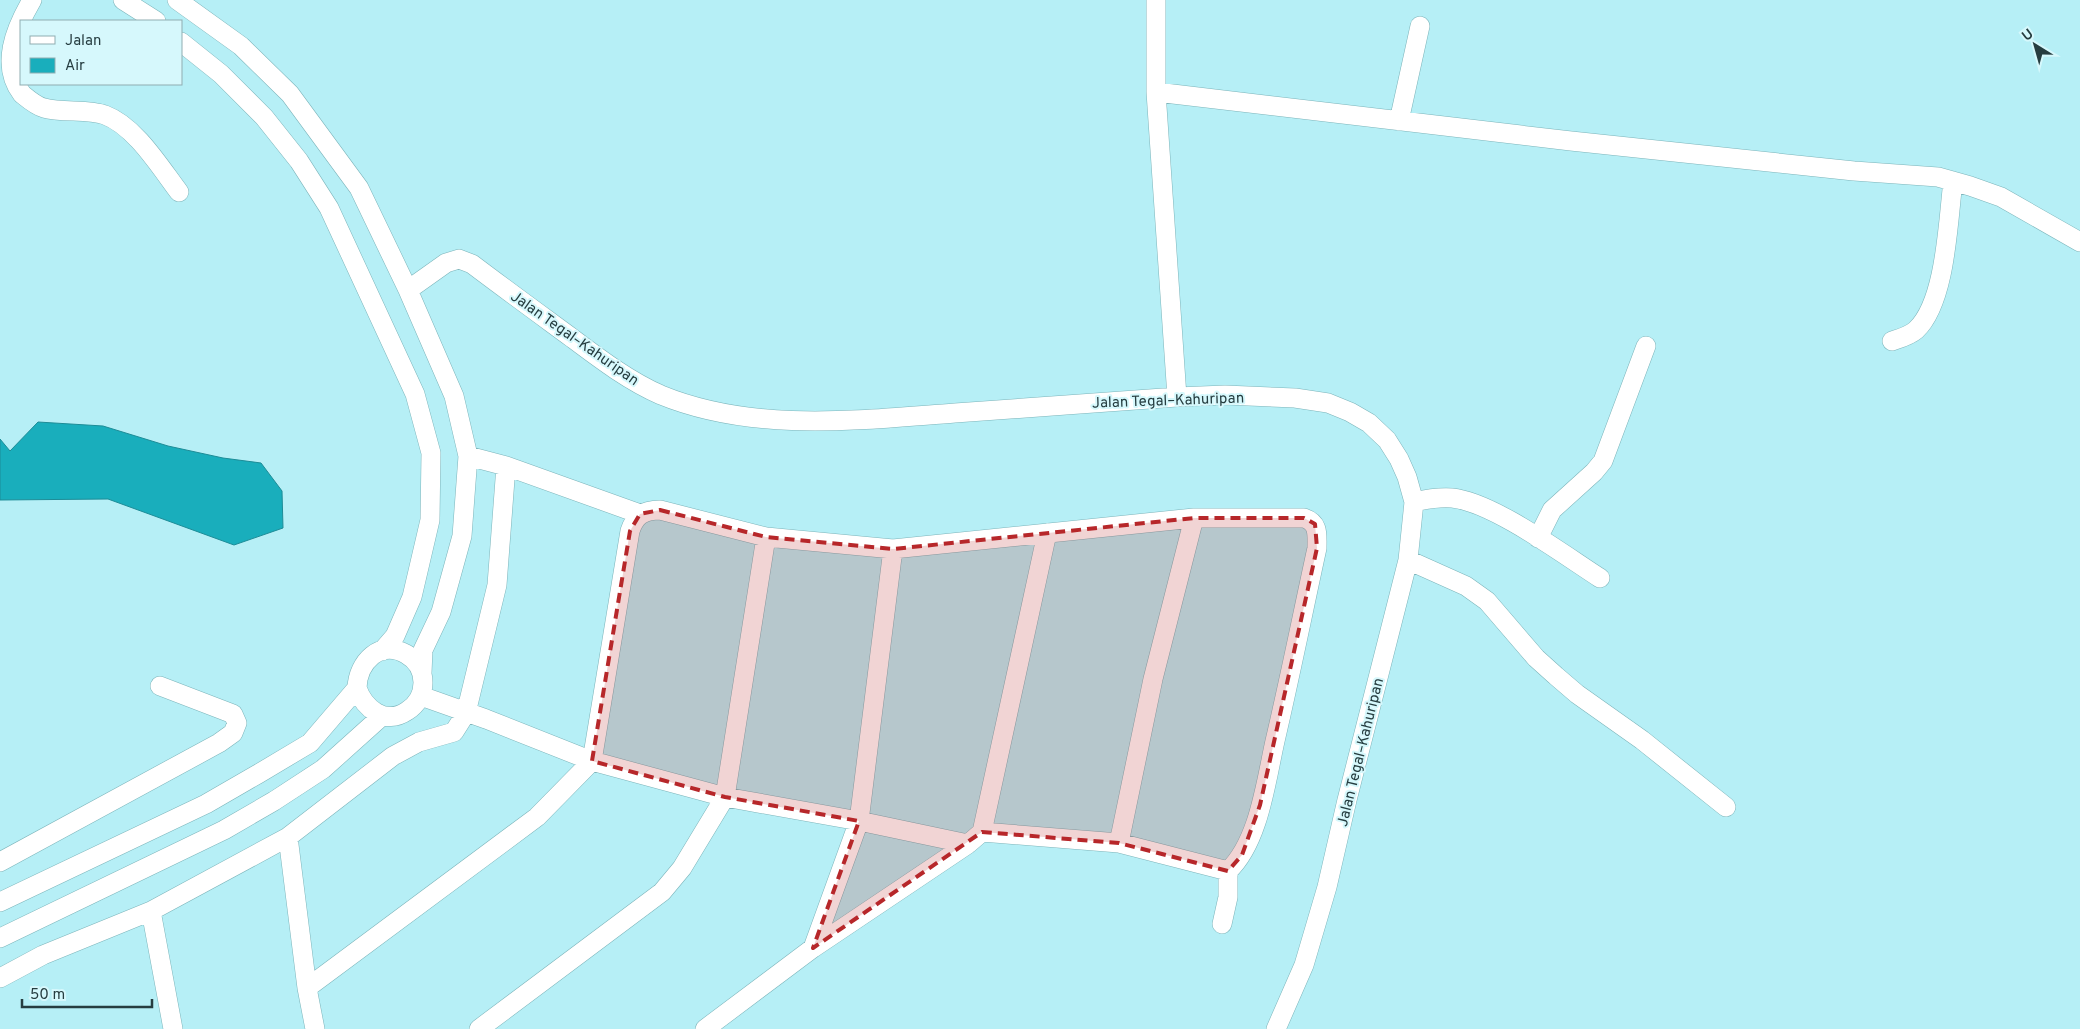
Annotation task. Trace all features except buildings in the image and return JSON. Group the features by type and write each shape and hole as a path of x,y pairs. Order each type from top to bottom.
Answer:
{"street":[{"path":"21,20 32,0"},
{"path":"123,0 154,20"},
{"path":"177,0 241,46 290,94 359,188 408,290 454,396 468,456 462,536 441,612 423,650 423,681 421,696 414,706 405,713 393,716 382,716 370,710 361,700 357,688 357,676 362,664 371,656 382,651 394,650 406,654 416,662 422,673"},
{"path":"1156,0 1156,92 1177,397"},
{"path":"20,22 12,36 9,72 11,80 28,100 43,108 105,114 135,134 178,192"},
{"path":"1399,121 1420,26"},
{"path":"182,43 221,74 264,117 299,161 329,208 415,394 431,453 430,520 412,597 395,636 382,651"},
{"path":"1156,92 1815,167 1921,175 1953,181 2001,197 2080,242"},
{"path":"1892,341 1907,336 1916,330 1930,311 1941,279 1953,181"},
{"name":"Jalan Tegal–Kahuripan","path":"408,290 446,262 458,259 472,264 601,359 635,381 660,394 690,404 733,414 788,421 848,421 1225,395 1295,398 1328,403 1350,412 1370,424 1386,440 1399,459 1407,477 1414,502 1408,560 1347,800 1327,887 1284,1025"},
{"path":"1538,538 1552,510 1594,472 1603,461 1646,346"},
{"path":"468,456 506,466 640,514"},
{"path":"0,978 43,955 151,911 288,836 393,756 419,742 454,732 466,713 497,585 506,466"},
{"path":"1414,502 1434,498 1453,498 1472,502 1497,513 1600,578"},
{"path":"307,988 537,817 592,761 630,531 634,521 640,514 649,510 660,510 766,537 893,549 1194,518 1304,518 1315,524 1317,548 1291,674 1260,805 1242,854 1228,871 1228,898 1222,924"},
{"path":"1119,842 1153,679 1194,518"},
{"path":"704,1029 813,948 968,844 982,832 1047,533"},
{"path":"479,1029 662,892 682,868 725,797 766,537"},
{"path":"813,948 859,821 893,549"},
{"path":"1408,560 1466,586 1487,601 1536,658 1556,676 1577,694 1642,740 1726,807"},
{"path":"0,862 194,757 232,733 237,723 233,714 160,686"},
{"path":"0,902 206,804 310,743 357,688"},
{"path":"421,696 486,719 592,761 725,797 859,821 968,844"},
{"path":"0,938 224,830 274,801 323,769 382,716"},
{"path":"982,832 1119,842 1228,871"},
{"path":"288,836 307,988 315,1029"},
{"path":"151,911 173,1029"}],"highlighted area":[{"path":"660,510 766,537 893,549 1194,518 1304,518 1315,524 1317,548 1260,805 1242,855 1228,871 1119,843 982,832 813,948 859,821 725,797 592,761 630,531 640,514"}],"water":[{"path":"38,422 103,426 168,446 223,458 261,463 282,491 283,528 234,545 108,499 0,500 0,439 10,451"}]}
